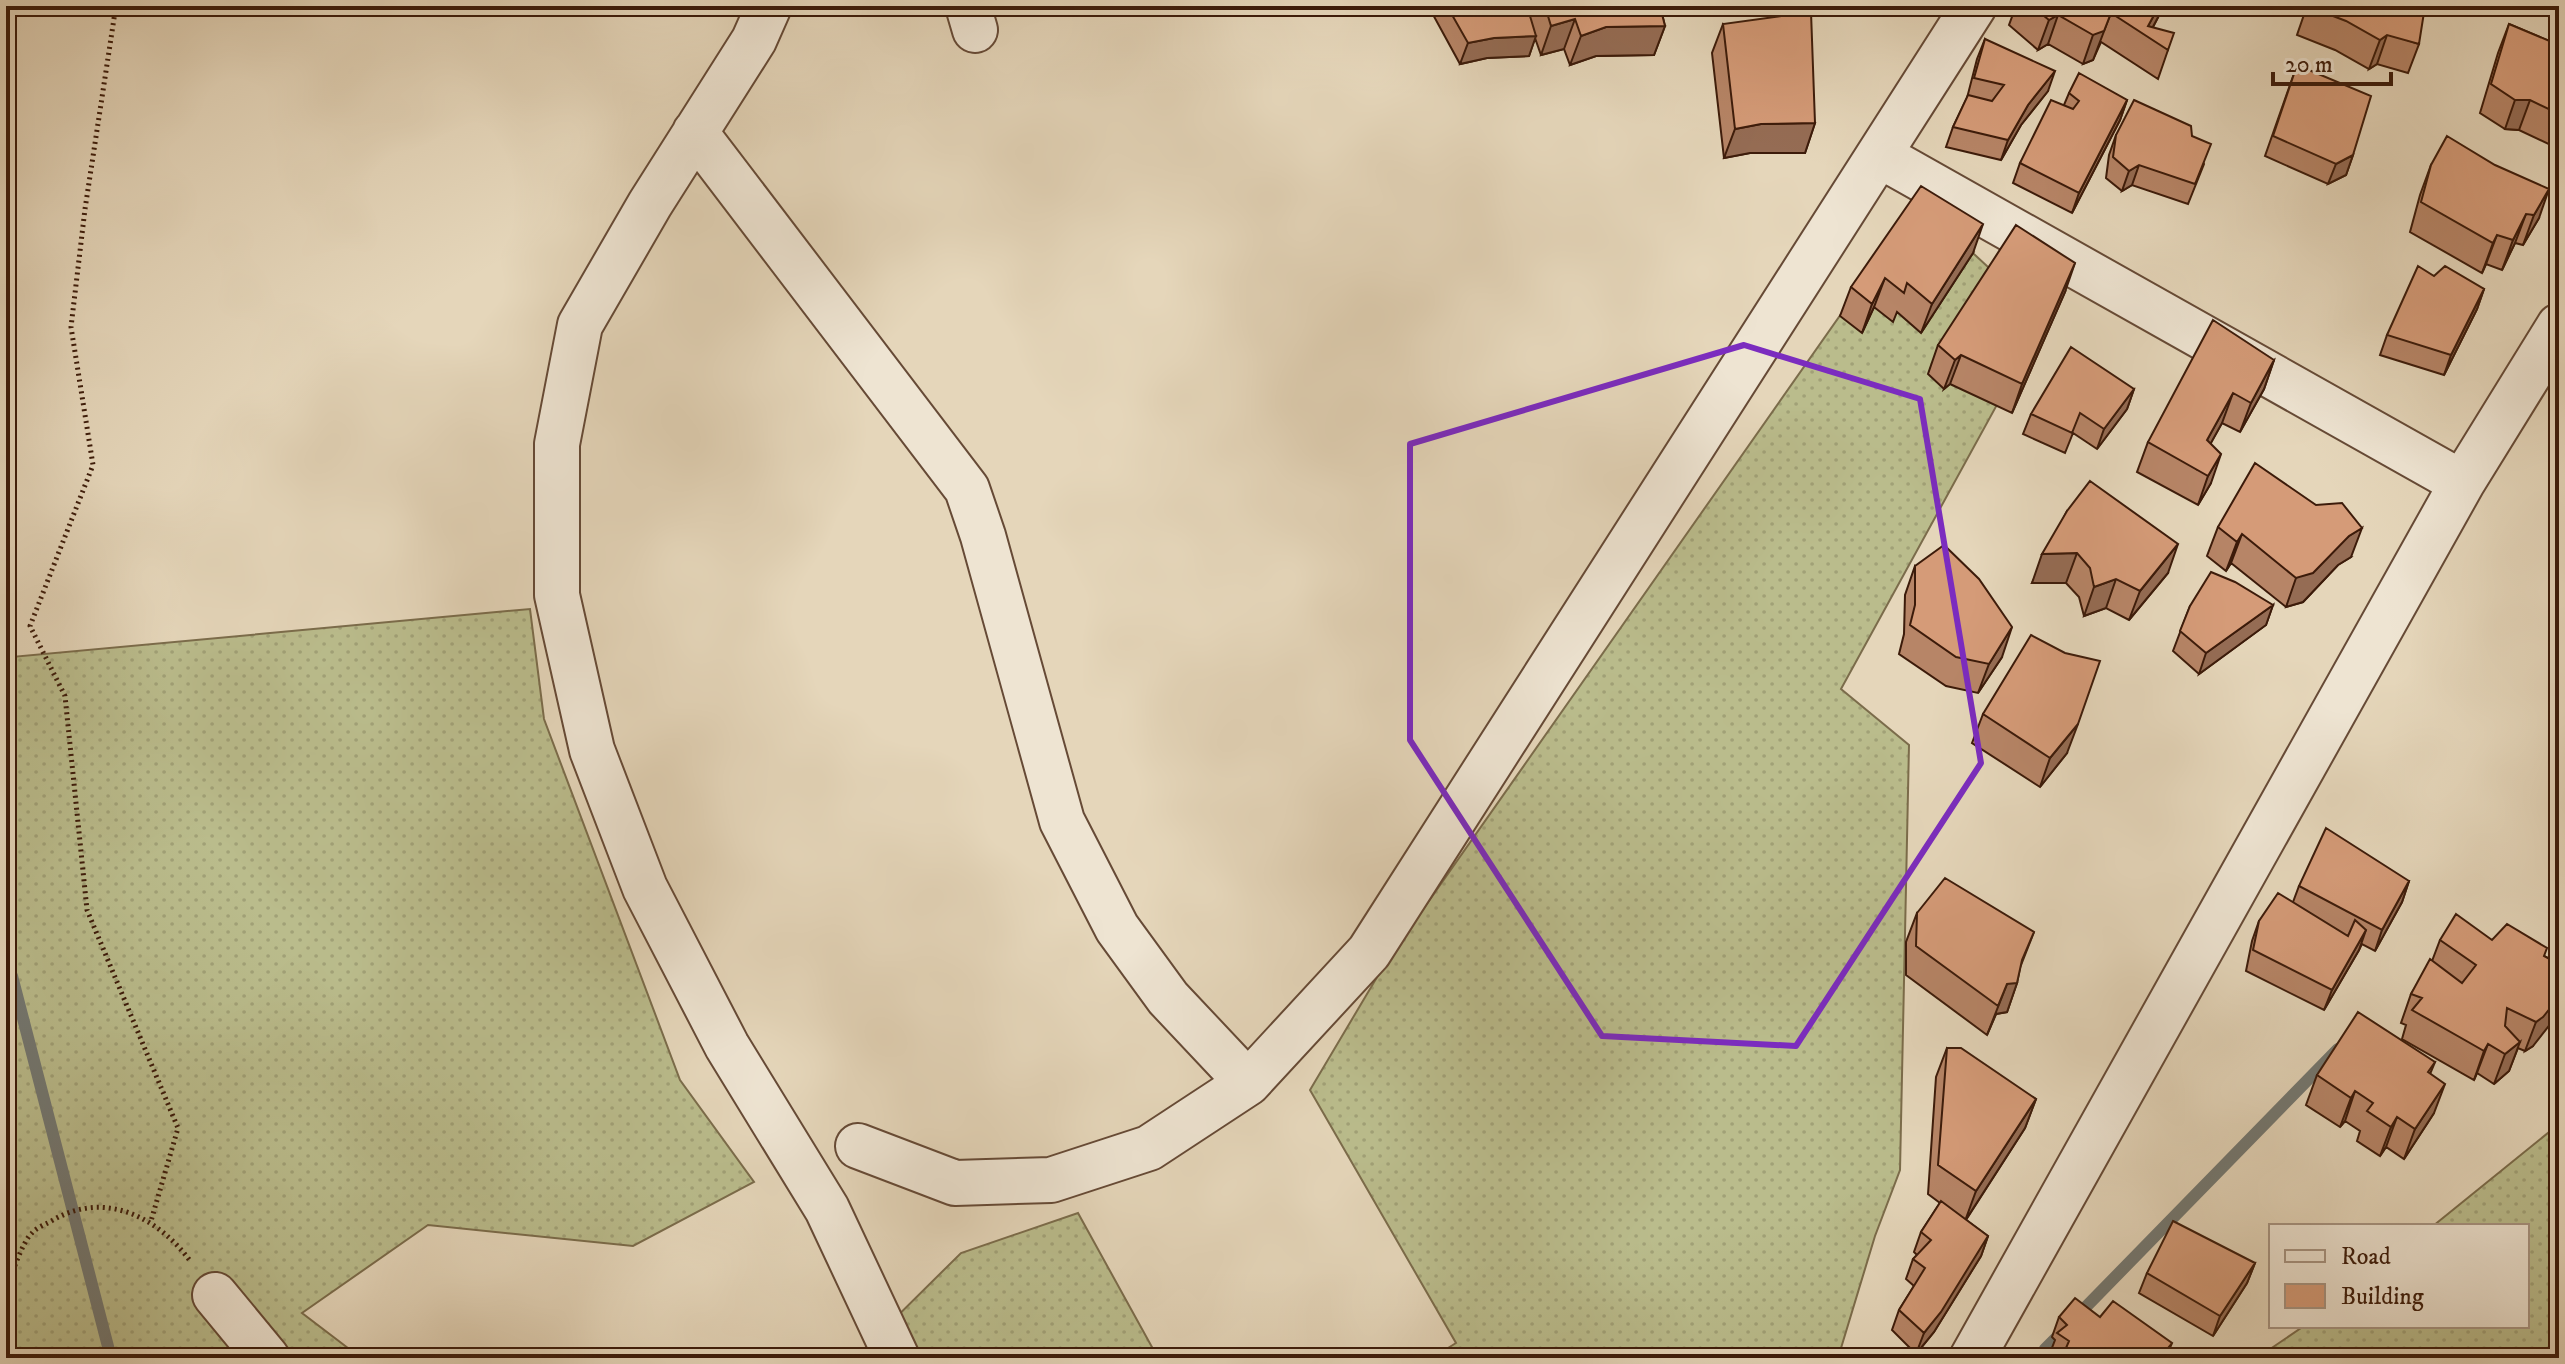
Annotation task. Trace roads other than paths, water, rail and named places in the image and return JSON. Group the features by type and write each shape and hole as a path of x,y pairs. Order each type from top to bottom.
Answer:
{"street":[{"path":"769,6 754,40 650,204 580,325 557,444 557,595 592,750 645,888 727,1046 827,1209 897,1358"},
{"path":"858,1146 955,1183 1051,1180 1149,1148 1248,1083 1369,952 1974,6"},
{"path":"695,132 967,489 983,536 1062,821 1117,928 1168,998 1248,1083"},
{"path":"1879,155 2462,483"},
{"path":"1972,1358 2462,483 2559,326"},
{"path":"215,1295 267,1358"}],"waterway":[{"path":"12,976 111,1358"},
{"path":"2077,1316 2338,1049"},
{"path":"2042,1358 2045,1349 2064,1330"}]}
